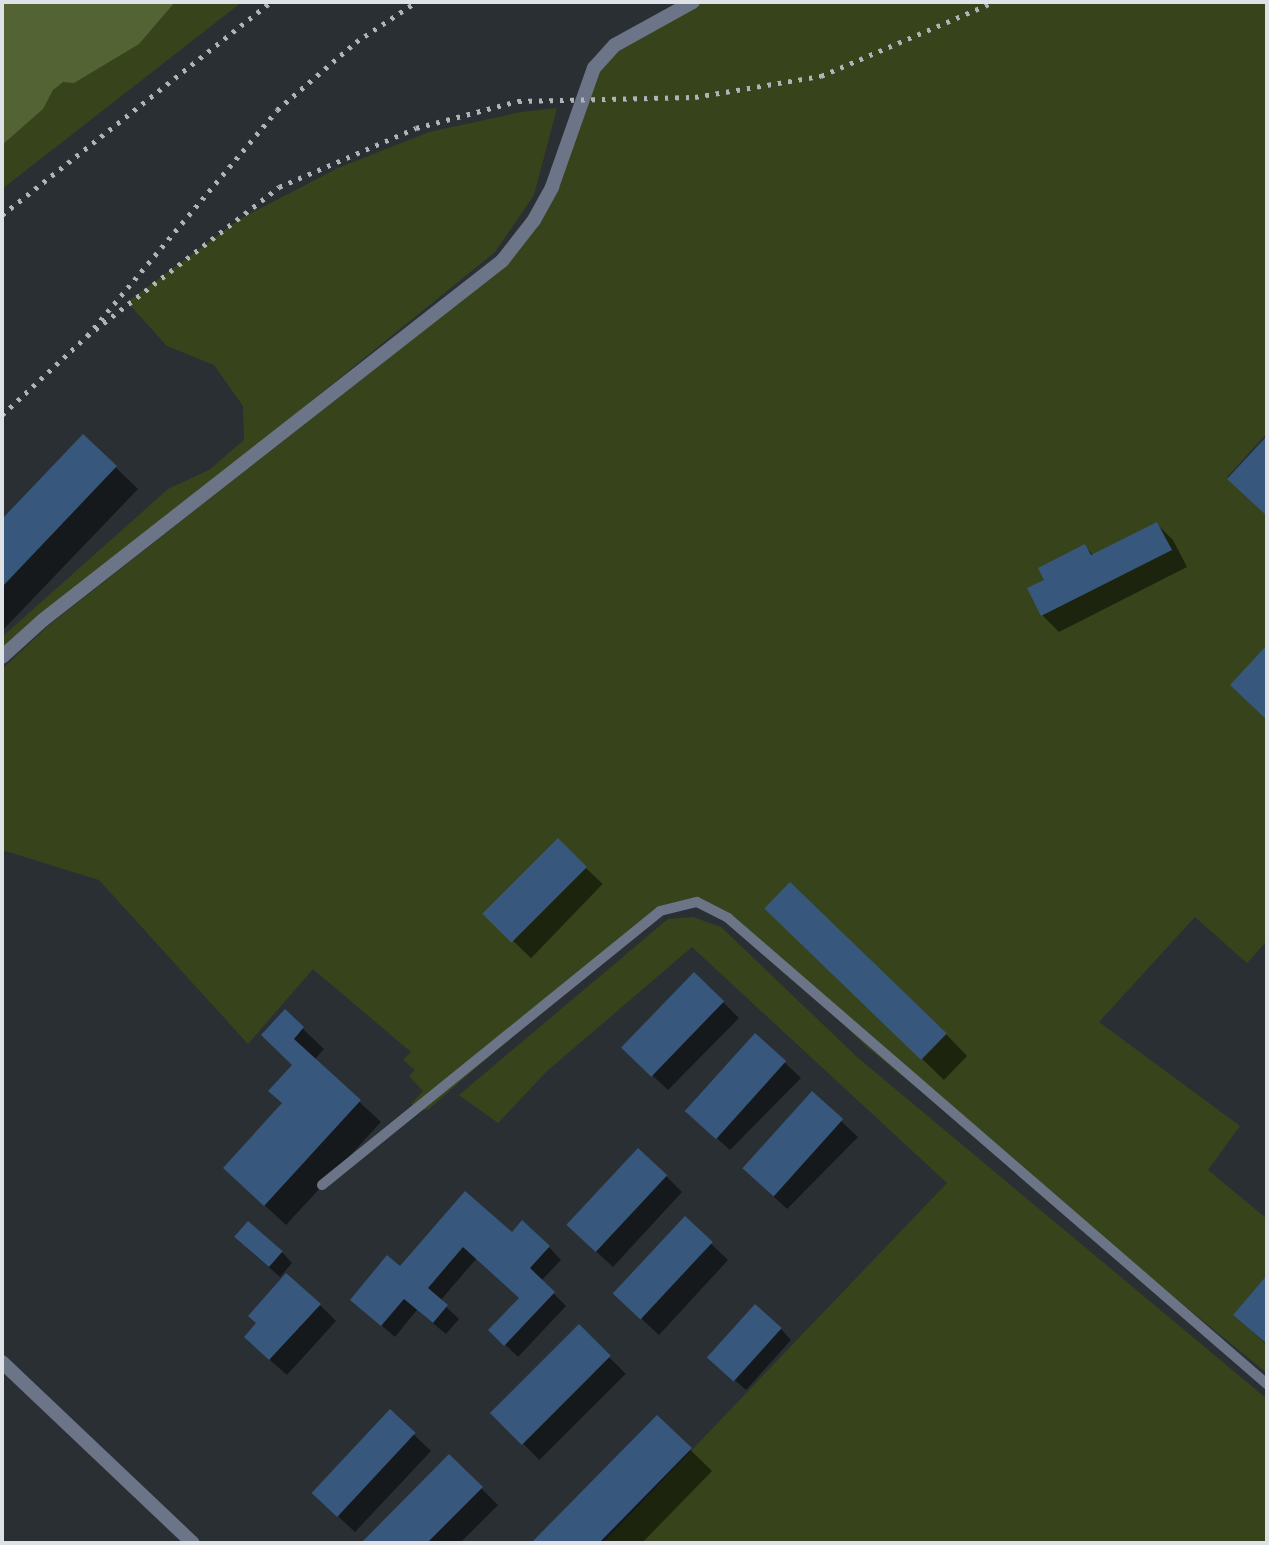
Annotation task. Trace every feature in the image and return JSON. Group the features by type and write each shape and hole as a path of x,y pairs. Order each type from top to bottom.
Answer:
{"street":[{"path":"2,657 43,620 502,261 534,220 552,187 594,68 615,45 693,2"},
{"path":"2,1362 193,1543"}],"lane":[{"path":"323,1185 660,912 697,902 728,918 1267,1384"}],"green space":[{"path":"2,2 242,2 2,189"},
{"path":"2,2 175,2 139,44 74,83 63,82 53,90 43,109 2,145"},
{"path":"690,2 1267,2 1267,433 1227,477 1267,509 1267,941 1247,963 1195,917 1099,1022 1240,1126 1208,1170 1267,1219 1267,1275 1233,1315 1267,1344 1267,1373 868,1048 730,916 695,904 652,914 429,1109 424,1110 411,1104 423,1091 409,1076 415,1070 403,1060 411,1052 313,969 248,1044 99,880 2,850 2,669 48,626 508,264 540,223 587,80 608,55"},
{"path":"557,108 534,195 495,252 2,652 2,637 168,489 209,470 244,440 243,406 214,365 167,346 127,302 240,219 338,168 429,132 521,112"},
{"path":"693,917 721,927 857,1057 1267,1399 1267,1543 603,1543 947,1183 692,947 547,1071 498,1123 459,1095 668,919"}],"building":[{"path":"83,434 117,466 2,587 2,519"},
{"path":"1267,436 1267,516 1227,479"},
{"path":"1157,522 1172,550 1041,616 1027,588 1044,580 1038,568 1085,544 1091,555"},
{"path":"1267,645 1267,720 1230,685"},
{"path":"558,838 587,867 511,943 482,914"},
{"path":"790,882 947,1033 921,1060 764,909"},
{"path":"694,972 724,1001 651,1077 621,1048"},
{"path":"285,1009 304,1027 294,1039 361,1100 264,1206 223,1168 282,1103 268,1091 292,1065 261,1035"},
{"path":"755,1033 786,1061 716,1139 685,1111"},
{"path":"812,1091 843,1119 774,1196 742,1168"},
{"path":"638,1148 667,1175 596,1252 566,1225"},
{"path":"465,1191 512,1232 522,1220 550,1246 530,1268 555,1292 504,1346 488,1330 519,1298 463,1247 428,1288 448,1305 433,1323 404,1299 381,1326 350,1300 387,1255 400,1266"},
{"path":"685,1216 713,1242 640,1319 613,1294"},
{"path":"248,1221 283,1251 269,1267 234,1237"},
{"path":"286,1273 321,1304 269,1360 244,1337 256,1323 248,1316"},
{"path":"1267,1275 1267,1344 1233,1315"},
{"path":"755,1304 782,1328 734,1382 707,1358"},
{"path":"579,1324 611,1356 522,1445 490,1413"},
{"path":"390,1409 416,1433 337,1517 312,1493"},
{"path":"657,1415 692,1448 599,1543 531,1543"},
{"path":"449,1454 483,1487 427,1543 361,1543"}],"railway":[{"path":"2,215 271,2"},
{"path":"2,415 87,336 277,110 356,42 416,2"},
{"path":"87,336 279,187 416,128 518,101 695,97 821,76 994,2"}]}
